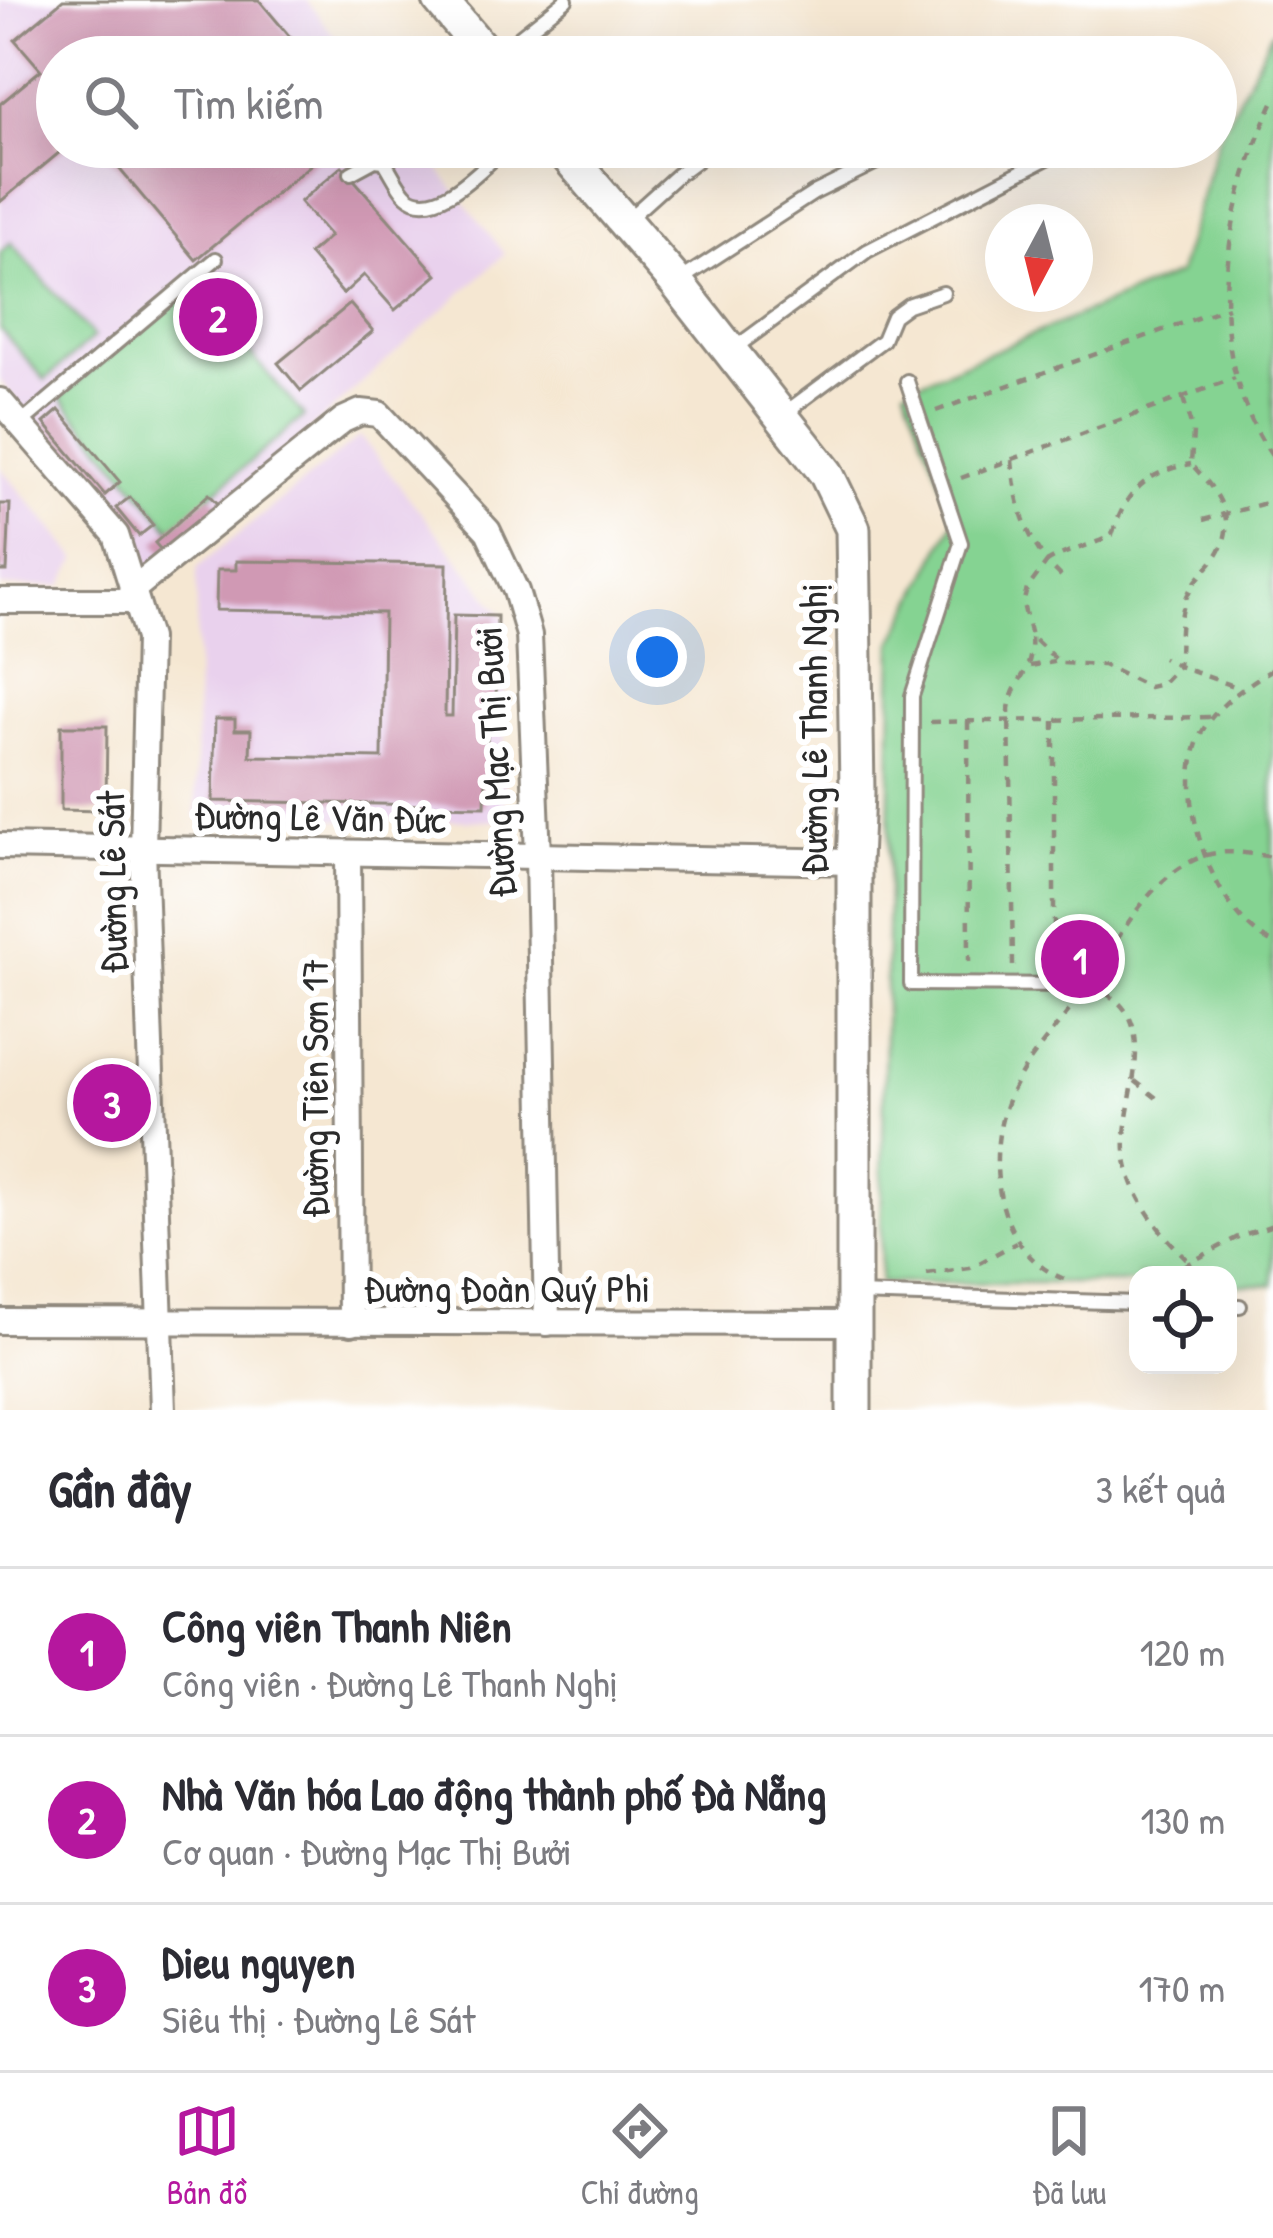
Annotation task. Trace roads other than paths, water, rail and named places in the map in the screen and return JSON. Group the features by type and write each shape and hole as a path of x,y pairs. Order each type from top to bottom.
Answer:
{"main road":[{"path":"440,0 472,36"},
{"name":"Đường Lê Thanh Nghị","path":"578,168 676,282 826,473 853,529 857,792 854,1410"}],"street":[{"name":"Đường Lê Sát","path":"0,401 116,535 148,638 143,850 163,1410"},
{"name":"Đường Mạc Thị Bưởi","path":"132,596 343,420 361,412 379,414 488,531 516,591 529,635 547,1323"},
{"path":"0,602 132,596"},
{"name":"Đường Lê Văn Đức","path":"0,846 854,862"},
{"name":"Đường Tiên Sơn 17","path":"348,853 351,1324"},
{"name":"Đường Đoàn Quý Phi","path":"0,1321 547,1323 854,1308"}],"lane":[{"path":"519,36 566,0"},
{"path":"351,173 360,168"},
{"path":"389,168 406,194 416,200 437,201 482,168"},
{"path":"626,222 686,168"},
{"path":"676,282 814,193 865,168"},
{"path":"731,351 866,251 1028,168"},
{"path":"20,424 217,259"},
{"path":"781,416 883,340 893,316 943,292"},
{"path":"907,381 961,543 912,696 911,984 1089,985"},
{"path":"854,1308 1129,1303"}],"place":[{"name":"Nhà Văn hóa Lao động thành phố Đà Nẵng","path":"218,317"},
{"name":"Công viên Thanh Niên","path":"1080,959"},
{"name":"Dieu nguyen","path":"112,1103"}]}
